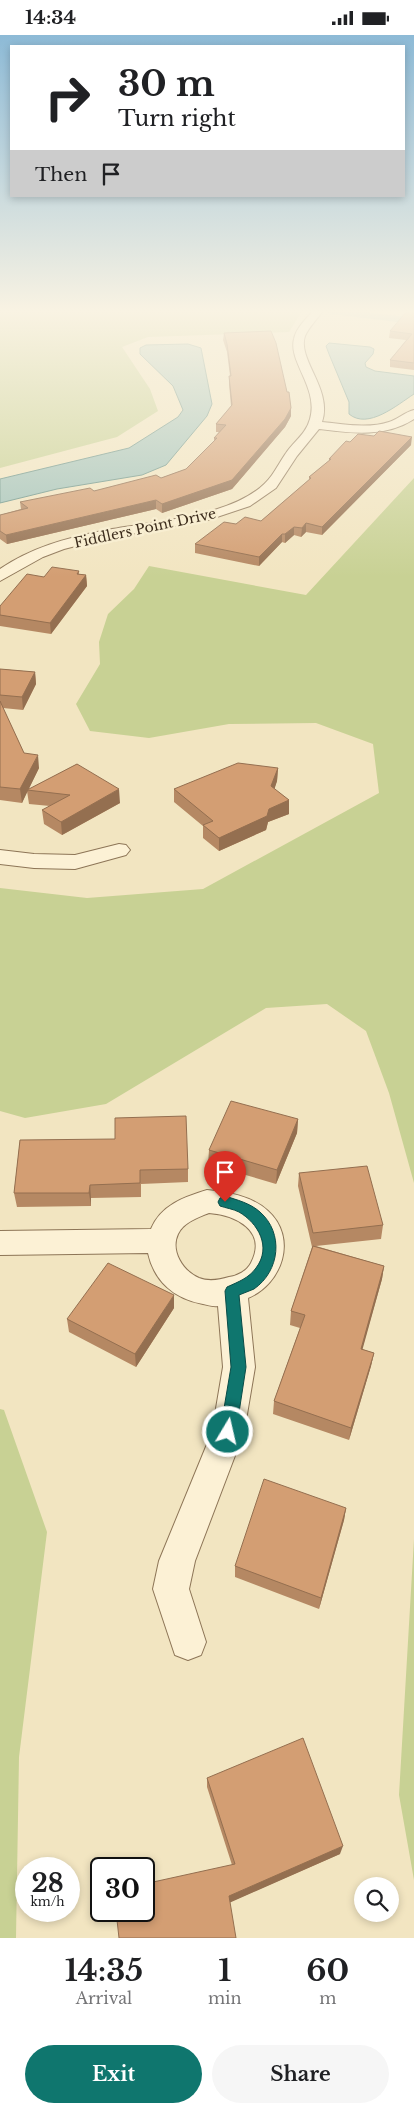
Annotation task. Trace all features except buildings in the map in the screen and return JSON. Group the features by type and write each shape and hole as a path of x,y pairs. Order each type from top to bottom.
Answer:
{"street":[{"path":"318,400 319,410 315,425 355,428 382,427 402,423 414,415"},
{"name":"Fiddlers Point Drive","path":"0,576 26,559 64,545 205,516 246,502 269,487 278,478 292,453 315,425"},
{"path":"0,857 34,861 75,862 119,850"},
{"path":"207,1201 225,1202 241,1207 255,1216 266,1229 270,1244 268,1259 261,1273 248,1284 232,1291 214,1294 196,1290 180,1283 168,1271 161,1257 160,1241 165,1227 176,1215 190,1206 207,1201"},
{"path":"0,1243 160,1241"},
{"path":"188,1642 171,1589 176,1561 228,1432 239,1367 232,1291"}],"green space":[{"path":"0,400 154,400 158,411 117,437 0,468"},
{"path":"414,478 414,1183 389,1093 366,1031 327,1004 266,1008 106,1104 25,1118 0,1111 0,888 87,898 203,889 379,793 373,744 316,723 229,724 149,738 90,731 76,704 100,664 99,642 108,614 134,589 149,566 306,595"},
{"path":"0,1409 4,1410 47,1532 19,1757 17,1857 15,1857 16,1938 0,1938"},
{"path":"414,1539 414,1880 399,1795"}],"water":[{"path":"179,400 211,400 212,404 207,416 166,465 142,475 57,489 0,503 0,479 129,448 178,417 183,410"},
{"path":"348,400 405,400 382,414 365,419 349,414"}],"route":[{"path":"225,1202 241,1207 255,1216 266,1229 270,1244 268,1259 261,1273 248,1284 232,1291 239,1367 228,1432"}]}
